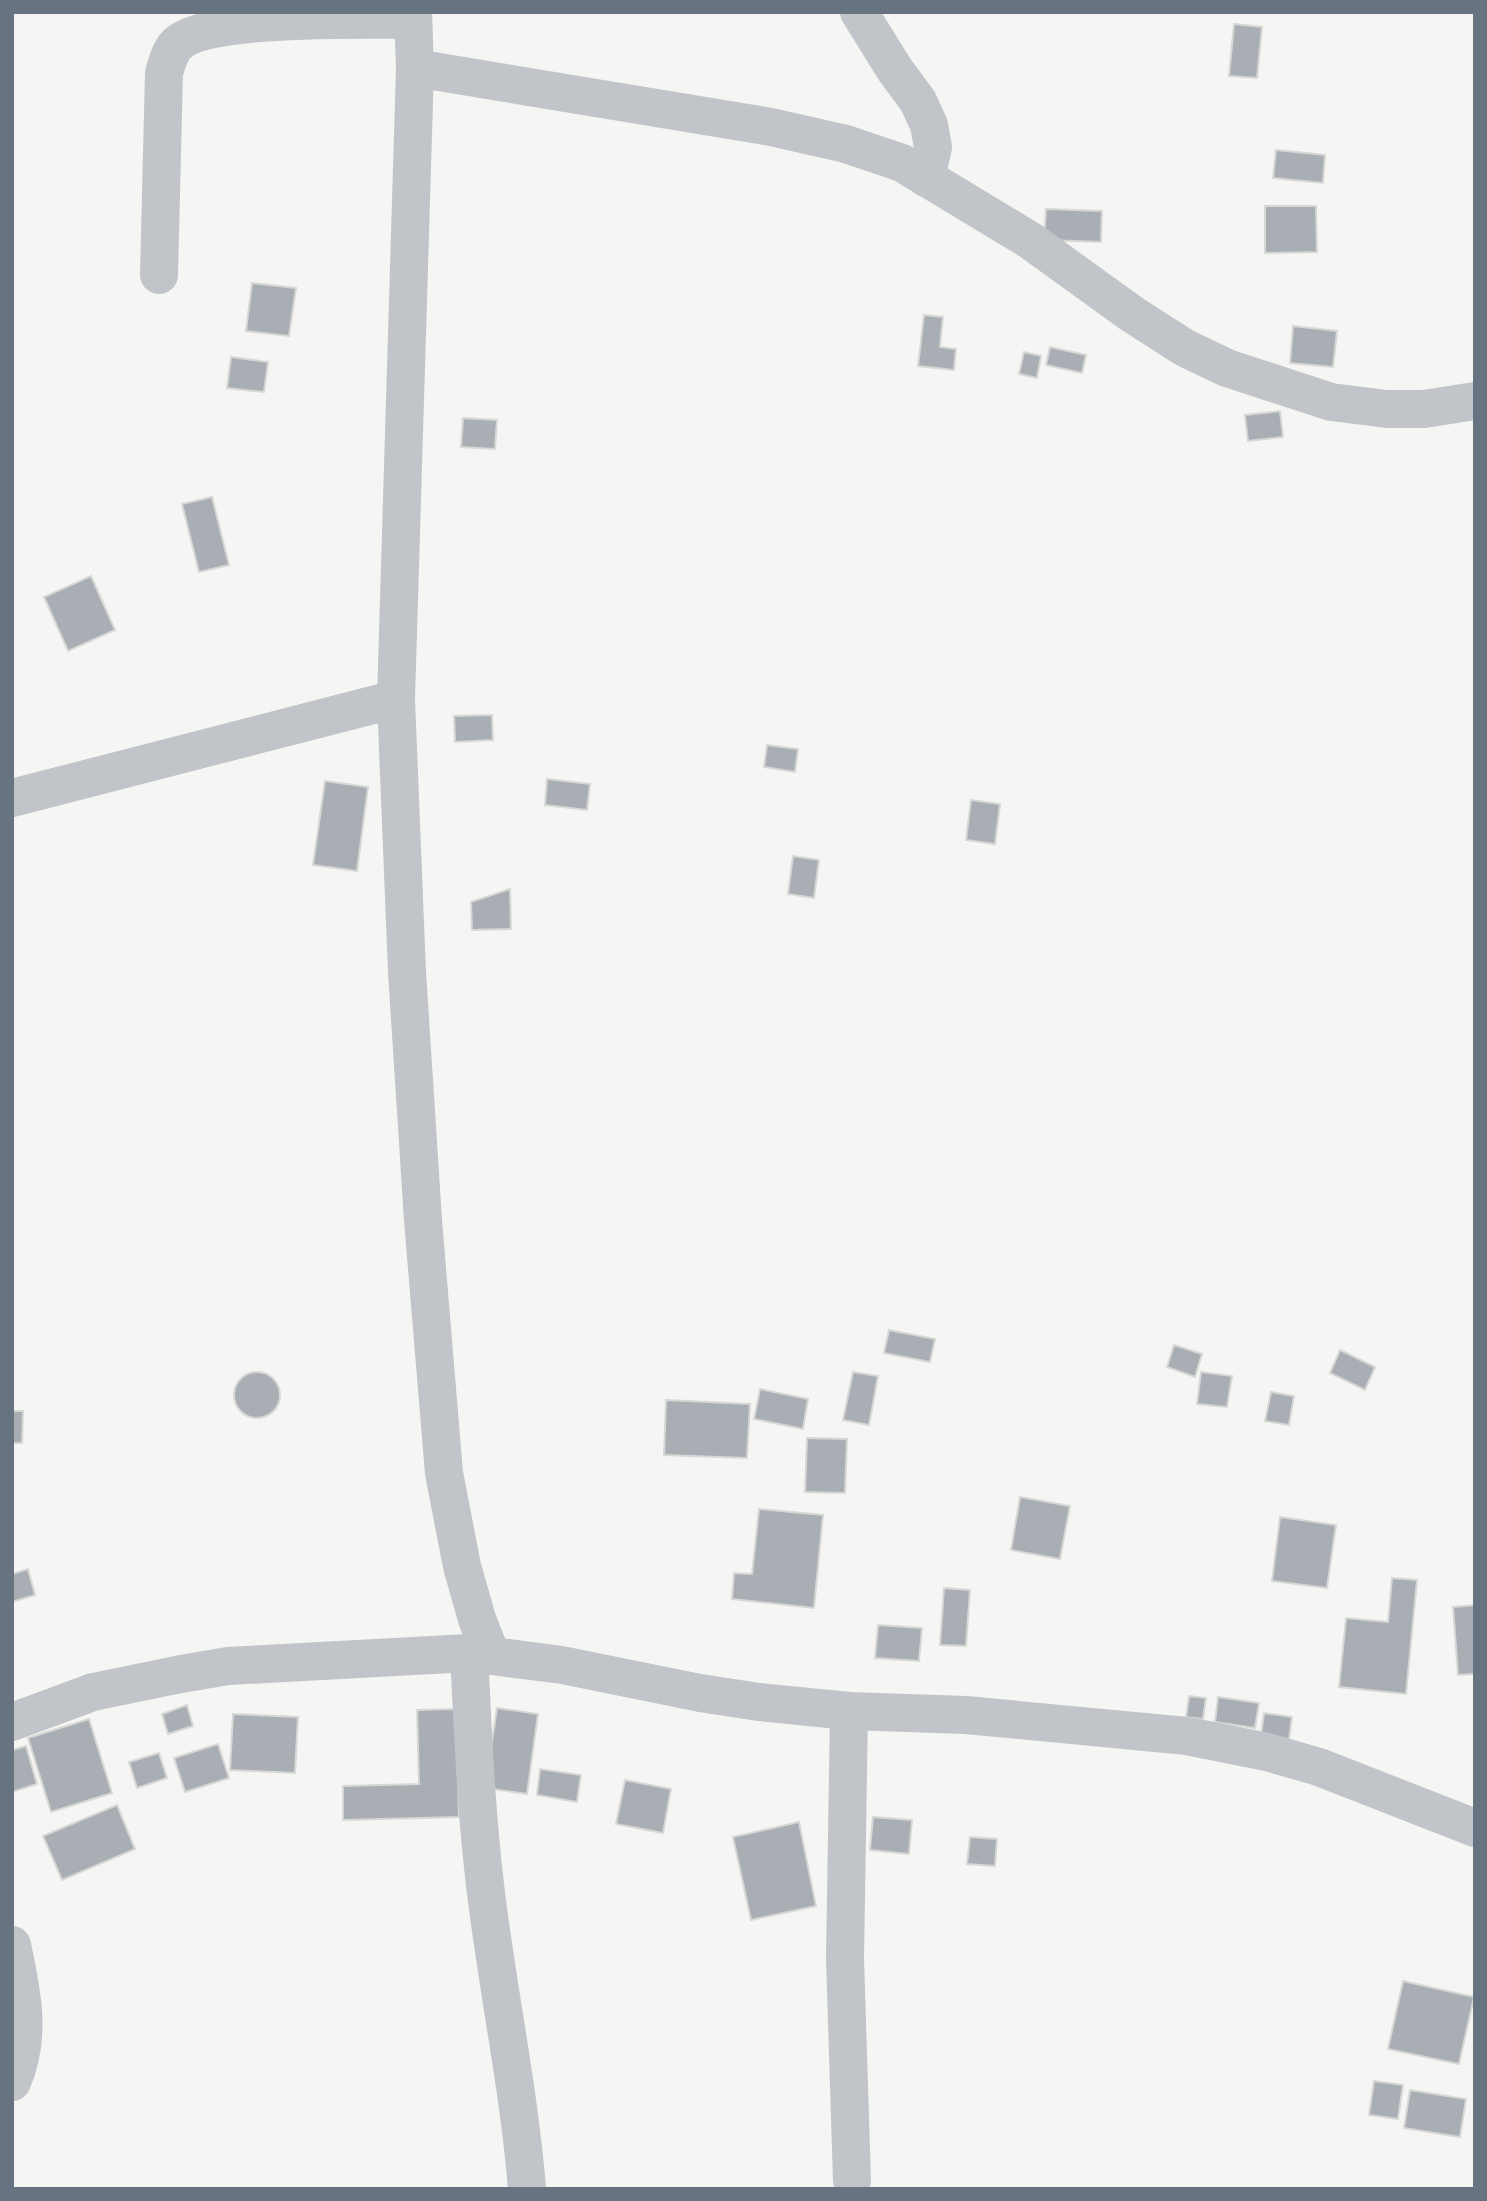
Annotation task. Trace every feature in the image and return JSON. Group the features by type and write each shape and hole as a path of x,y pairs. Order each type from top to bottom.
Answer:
{"street":[{"path":"859,12 895,71 918,101 929,125 933,147 926,178"},
{"path":"159,275 164,73 176,45 195,35 214,30 291,20 413,16 415,68 396,699 407,972 416,1123 444,1473 462,1566 477,1619 480,1654 475,1783 486,1894 527,2189"},
{"path":"415,68 771,127 846,144 902,163 1031,241 1132,314 1185,348 1227,368 1331,402 1387,409 1424,409 1475,401"},
{"path":"12,798 396,699"},
{"path":"12,1722 93,1692 216,1668 480,1654 562,1665 759,1702 849,1711 966,1714 1187,1735 1267,1752 1319,1767 1475,1828"},
{"path":"849,1711 845,1958 852,2180"},
{"path":"12,1945 23,1993 25,2022 22,2049 12,2082"}],"building":[{"path":"1234,24 1262,27 1257,78 1229,76"},
{"path":"1276,150 1325,155 1323,183 1273,178"},
{"path":"1265,206 1316,206 1317,252 1265,253"},
{"path":"1046,209 1102,211 1101,242 1044,240"},
{"path":"252,283 296,288 289,336 246,331"},
{"path":"924,315 943,317 940,347 956,349 954,370 918,366"},
{"path":"1293,326 1337,331 1333,367 1290,363"},
{"path":"1050,347 1086,355 1082,373 1046,365"},
{"path":"1024,352 1041,356 1037,378 1019,374"},
{"path":"231,357 268,362 264,392 227,388"},
{"path":"1280,411 1283,437 1248,441 1245,415"},
{"path":"463,418 497,420 495,449 461,447"},
{"path":"212,497 229,565 199,572 182,504"},
{"path":"91,576 115,630 68,651 44,597"},
{"path":"492,715 493,740 455,742 454,716"},
{"path":"767,745 798,749 795,772 764,767"},
{"path":"547,779 590,784 587,810 545,805"},
{"path":"325,781 368,787 357,871 313,865"},
{"path":"971,800 1000,804 995,844 966,840"},
{"path":"793,856 819,860 814,898 788,894"},
{"path":"510,889 511,929 472,930 471,902"},
{"path":"889,1330 935,1339 930,1362 884,1353"},
{"path":"1174,1345 1202,1354 1195,1377 1167,1367"},
{"path":"1340,1350 1375,1367 1365,1390 1330,1373"},
{"path":"257,1372 273,1379 280,1395 273,1411 257,1418 241,1411 234,1395 241,1379"},
{"path":"853,1372 878,1376 869,1425 843,1420"},
{"path":"1201,1372 1232,1376 1227,1407 1197,1404"},
{"path":"760,1389 808,1399 803,1429 754,1419"},
{"path":"1271,1392 1294,1396 1289,1425 1265,1421"},
{"path":"666,1400 750,1404 747,1458 664,1455"},
{"path":"12,1411 23,1411 22,1443 12,1443"},
{"path":"807,1438 847,1439 845,1493 805,1492"},
{"path":"1020,1497 1070,1506 1060,1559 1011,1550"},
{"path":"759,1509 823,1515 814,1608 732,1599 734,1573 752,1574"},
{"path":"1280,1517 1336,1525 1327,1588 1272,1581"},
{"path":"28,1569 35,1595 12,1602 12,1574"},
{"path":"1392,1578 1417,1580 1406,1694 1339,1687 1346,1618 1388,1622"},
{"path":"944,1588 970,1590 966,1646 940,1645"},
{"path":"1475,1605 1475,1674 1458,1675 1453,1607"},
{"path":"878,1625 922,1628 919,1661 875,1658"},
{"path":"1189,1696 1206,1698 1203,1719 1186,1717"},
{"path":"1218,1697 1259,1703 1255,1728 1215,1722"},
{"path":"187,1705 193,1726 168,1734 162,1714"},
{"path":"497,1708 538,1714 527,1794 485,1788"},
{"path":"456,1709 459,1817 343,1820 343,1786 419,1784 417,1710"},
{"path":"1264,1713 1292,1717 1289,1739 1261,1735"},
{"path":"233,1714 298,1717 295,1773 230,1770"},
{"path":"89,1719 112,1793 51,1812 28,1738"},
{"path":"218,1744 229,1778 185,1792 174,1758"},
{"path":"26,1746 37,1784 12,1792 12,1750"},
{"path":"159,1753 167,1778 137,1788 129,1762"},
{"path":"540,1769 581,1775 577,1802 537,1795"},
{"path":"625,1780 671,1789 663,1833 616,1824"},
{"path":"117,1805 135,1849 62,1880 43,1836"},
{"path":"873,1817 912,1820 909,1854 870,1850"},
{"path":"799,1822 816,1906 751,1920 733,1837"},
{"path":"970,1837 997,1839 995,1866 967,1864"},
{"path":"1403,1981 1474,1997 1459,2064 1388,2049"},
{"path":"1374,2081 1403,2085 1398,2119 1369,2115"},
{"path":"1410,2090 1466,2099 1460,2137 1404,2128"}]}
